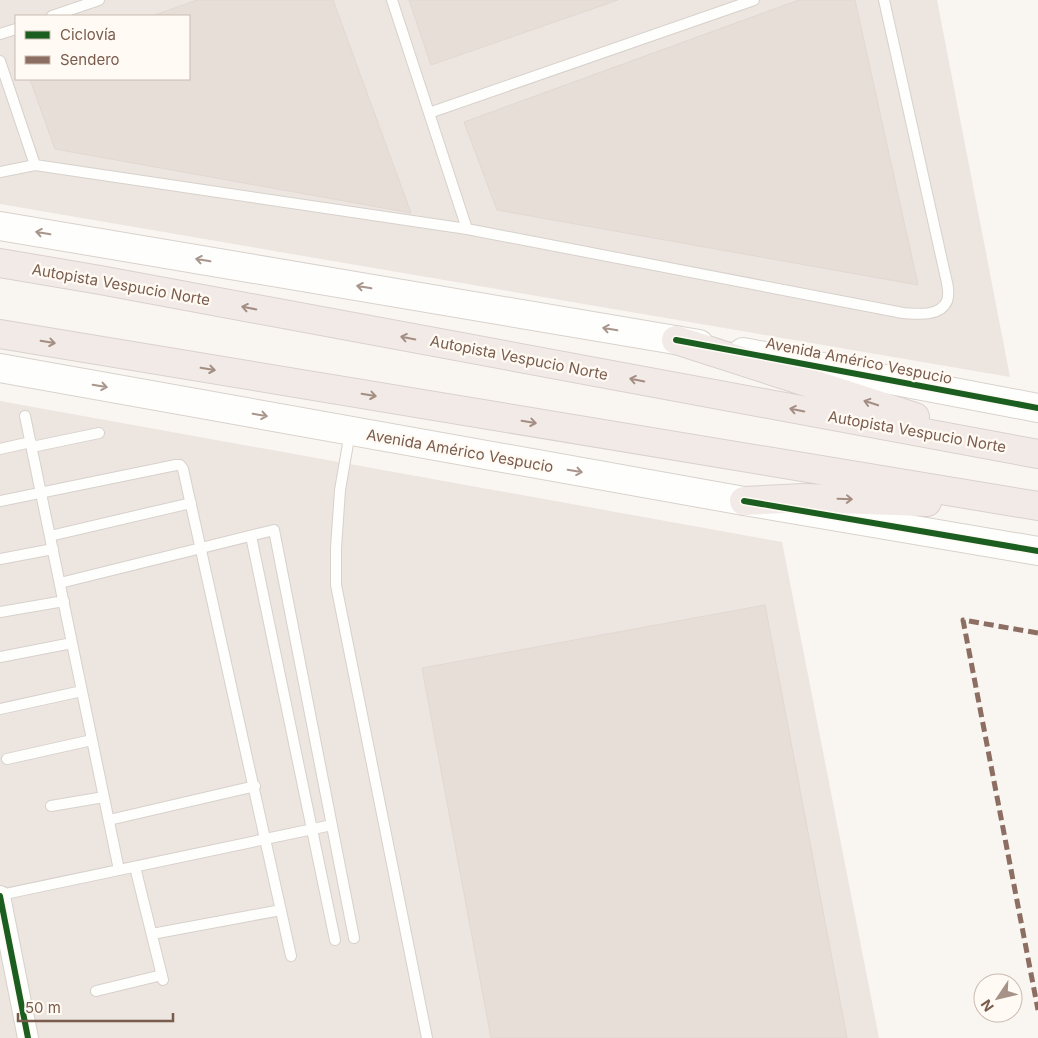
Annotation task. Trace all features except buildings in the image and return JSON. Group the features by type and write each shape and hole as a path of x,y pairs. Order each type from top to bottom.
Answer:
{"highway":[{"name":"Autopista Vespucio Norte","path":"0,263 1027,452"},
{"path":"0,334 1038,506"},
{"path":"676,340 1027,452"},
{"path":"744,501 804,498 928,502 1007,501"}],"main road":[{"name":"Avenida Américo Vespucio","path":"0,226 676,340 1038,408"},
{"name":"Avenida Américo Vespucio","path":"0,368 744,501 1038,551"}],"street":[{"path":"0,896 28,1038"}],"lane":[{"path":"55,15 99,0"},
{"path":"392,0 467,229"},
{"path":"429,113 754,0"},
{"path":"0,172 35,165 467,229 904,313 932,313 941,308 947,301 946,274 884,0"},
{"path":"0,34 15,29"},
{"path":"0,61 35,165"},
{"path":"25,416 120,870"},
{"path":"350,431 340,490 336,548 336,585 427,1038"},
{"path":"0,449 99,433"},
{"path":"0,501 176,465 180,465 183,469 292,956"},
{"path":"50,536 191,504"},
{"path":"60,583 274,531 354,938"},
{"path":"251,536 335,940"},
{"path":"0,559 53,548"},
{"path":"0,612 64,601"},
{"path":"0,657 72,643"},
{"path":"0,709 82,691"},
{"path":"7,759 92,740"},
{"path":"109,820 255,786"},
{"path":"52,806 104,797"},
{"path":"0,896 332,824"},
{"path":"96,991 162,978 135,867"},
{"path":"152,934 281,910"}],"shaded area":[{"path":"0,0 937,0 1010,377 0,204"},
{"path":"0,401 782,542 879,1038 0,1038"}],"marked path":[{"path":"1038,633 963,620 1038,1010"}],"cycle path":[{"path":"676,340 1038,408"},
{"path":"744,501 1038,551"},
{"path":"0,896 28,1038"}]}
